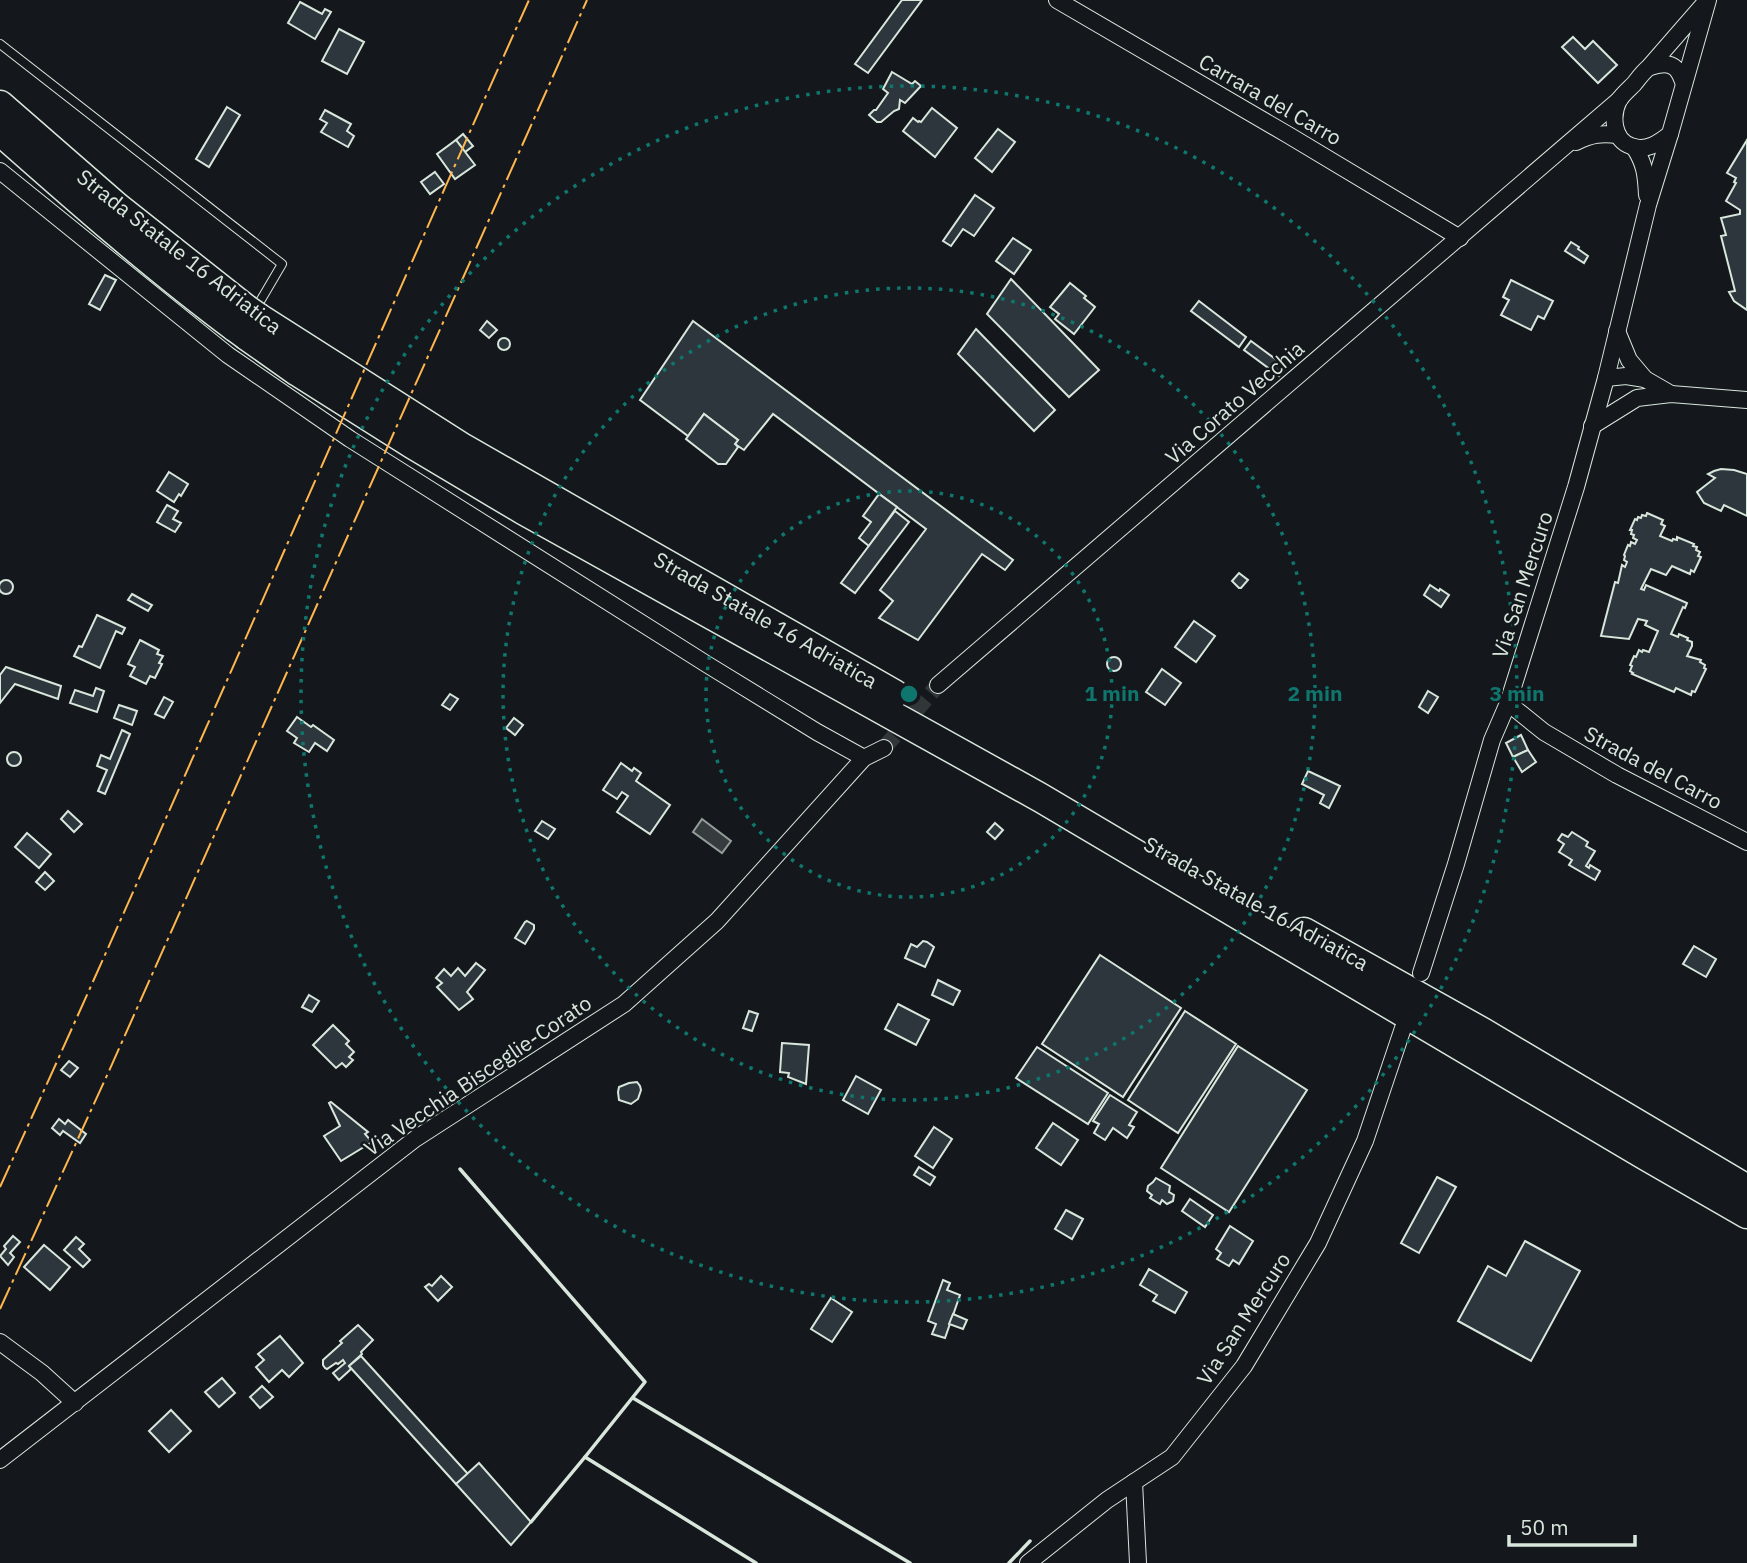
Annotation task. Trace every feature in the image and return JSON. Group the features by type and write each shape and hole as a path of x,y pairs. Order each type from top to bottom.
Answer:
{"highway":[{"name":"Strada Statale 16 Adriatica","path":"0,105 117,207 243,329 463,448 878,685 1167,855 1485,1033 1747,1189"},
{"name":"Strada Statale 16 Adriatica","path":"0,131 75,198 187,291 243,329 298,372 412,444 501,497 1041,798 1747,1214"}],"street":[{"name":"Carrara del Carro","path":"1057,0 1080,6 1460,238"},
{"name":"Via Corato Vecchia","path":"938,685 1620,99 1708,0"},
{"name":"Via Corato Vecchia","path":"1648,205 1708,0"},
{"path":"1650,66 1673,66 1680,73 1684,85"},
{"path":"1620,99 1614,124 1618,135 1634,148 1643,160 1648,205"},
{"name":"Via Corato Vecchia","path":"1559,151 1588,136 1602,133 1618,135"},
{"path":"1634,148 1648,148 1660,143 1670,134"},
{"path":"0,171 243,329 349,439 708,665 864,758"},
{"name":"Via San Mercuro","path":"1421,973 1492,740 1508,703 1576,487 1606,378 1648,205"},
{"path":"1617,331 1629,360 1645,379 1671,394"},
{"path":"1606,378 1626,376 1645,379"},
{"path":"1606,378 1618,391 1637,398"},
{"path":"1592,426 1637,398 1671,394 1747,400"},
{"name":"Strada del Carro","path":"1508,703 1544,732 1617,775 1747,842"},
{"name":"Via Vecchia Bisceglie-Corato","path":"0,1460 415,1139 624,1004 717,921 864,758 884,748"},
{"name":"Via San Mercuro","path":"1028,1563 1107,1500 1172,1457 1244,1366 1318,1243 1365,1140 1403,1028"},
{"path":"0,1342 42,1373 75,1403"},
{"path":"1134,1482 1138,1563"}],"lane":[{"path":"0,44 282,264 243,329"}],"shaded area":[{"path":"702,819 731,841 722,853 693,832"}],"building":[{"path":"902,0 922,0 868,73 855,64"},
{"path":"300,2 322,14 325,9 331,12 315,39 288,23"},
{"path":"339,29 364,42 347,74 322,61"},
{"path":"1573,37 1585,49 1593,41 1617,65 1598,83 1562,47"},
{"path":"892,72 912,84 915,81 921,86 905,103 900,100 899,109 877,122 869,115 888,93 883,89"},
{"path":"227,107 240,115 209,167 196,159"},
{"path":"932,108 957,128 935,157 903,131 913,118 921,122"},
{"path":"325,110 351,124 347,131 354,136 348,147 321,132 327,123 320,119"},
{"path":"998,129 1015,142 992,172 975,158"},
{"path":"463,134 473,146 465,152 456,140"},
{"path":"456,140 475,165 455,179 437,154"},
{"path":"1747,140 1747,310 1734,301 1729,292 1735,291 1721,236 1726,235 1721,218 1740,214 1740,210 1726,201 1736,183 1736,178 1727,173"},
{"path":"435,172 444,184 430,194 421,182"},
{"path":"975,195 994,208 974,236 963,229 951,246 943,241"},
{"path":"1013,238 1031,250 1014,274 996,261"},
{"path":"1571,242 1588,256 1584,263 1565,251"},
{"path":"105,275 116,280 100,310 89,304"},
{"path":"1011,279 1099,370 1069,397 987,314"},
{"path":"1511,280 1553,301 1544,319 1538,316 1531,330 1501,315 1509,300 1503,297"},
{"path":"1070,283 1095,307 1074,334 1055,319 1059,314 1050,307"},
{"path":"1199,301 1246,337 1239,347 1191,311"},
{"path":"487,321 497,330 489,338 480,330"},
{"path":"693,321 1013,560 1005,570 982,554 918,640 879,618 893,601 880,590 926,529 773,414 744,450 735,444 738,440 704,414 688,436 640,400"},
{"path":"976,329 1055,410 1034,431 958,354"},
{"path":"499,339 509,339 509,349 499,349"},
{"path":"1251,341 1286,367 1279,376 1244,350"},
{"path":"704,414 738,440 735,444 738,447 726,464 718,464 686,439"},
{"path":"1721,469 1747,474 1747,516 1724,505 1721,511 1704,503 1697,492 1715,478 1708,474"},
{"path":"169,472 188,484 174,502 157,491"},
{"path":"879,494 897,507 869,546 859,538 871,522 863,516"},
{"path":"167,505 178,511 173,519 181,523 175,532 157,522"},
{"path":"895,511 909,522 855,593 841,583"},
{"path":"1647,513 1663,520 1661,524 1665,526 1660,536 1672,541 1677,540 1677,537 1694,544 1700,552 1698,556 1701,557 1694,572 1691,570 1690,574 1672,566 1666,575 1651,569 1641,589 1644,590 1646,585 1687,603 1671,634 1688,638 1692,646 1687,656 1701,660 1705,665 1706,669 1691,695 1676,688 1674,692 1630,671 1634,656 1636,657 1639,650 1649,652 1658,631 1645,625 1647,621 1638,619 1629,639 1601,636 1615,582 1618,583 1622,565 1625,567 1627,562 1624,555 1628,545 1630,546 1631,542 1635,544 1637,540 1633,538 1630,530 1635,519 1646,516"},
{"path":"1239,573 1248,580 1241,588 1232,581"},
{"path":"6,580 11,582 11,592 6,594 1,592 -1,587 1,582"},
{"path":"1430,585 1449,595 1441,607 1424,595"},
{"path":"132,594 152,605 148,611 128,600"},
{"path":"97,615 125,628 122,634 116,631 100,668 74,656 79,646 82,647"},
{"path":"1194,621 1215,636 1196,662 1175,647"},
{"path":"140,640 159,650 157,654 163,656 155,678 150,676 146,684 130,676 135,667 128,664"},
{"path":"1111,657 1117,657 1121,664 1117,671 1111,671 1107,667 1107,661"},
{"path":"6,667 61,686 58,699 15,684 0,703 0,675"},
{"path":"1162,669 1181,683 1165,705 1146,692"},
{"path":"96,688 104,691 97,712 70,703 75,690 93,696"},
{"path":"1428,691 1438,697 1428,713 1419,707"},
{"path":"450,694 458,699 450,710 442,705"},
{"path":"164,697 173,702 164,718 155,714"},
{"path":"119,705 137,711 132,725 114,718"},
{"path":"297,717 334,740 327,751 315,743 309,752 294,743 297,738 287,731"},
{"path":"514,718 523,725 515,735 506,728"},
{"path":"122,730 130,734 105,794 98,791 107,770 97,766 101,755 110,759"},
{"path":"1521,735 1528,750 1513,757 1506,743"},
{"path":"1528,750 1536,762 1522,772 1513,757"},
{"path":"14,752 19,754 19,764 14,766 9,764 7,759 9,754"},
{"path":"621,763 632,771 634,768 641,773 636,781 670,805 650,834 617,812 628,796 622,792 617,799 603,790"},
{"path":"1308,771 1340,786 1329,808 1320,803 1324,795 1302,784"},
{"path":"68,811 82,824 74,832 61,819"},
{"path":"542,821 555,829 548,839 535,831"},
{"path":"995,823 1003,830 995,839 987,832"},
{"path":"1572,832 1588,842 1586,846 1595,851 1586,866 1589,868 1590,865 1600,871 1595,880 1569,865 1572,860 1559,852 1564,844 1558,840 1562,834 1568,837"},
{"path":"27,833 51,854 39,868 15,847"},
{"path":"45,872 54,881 45,890 36,882"},
{"path":"527,921 534,925 534,929 525,944 515,938"},
{"path":"923,941 934,947 925,967 905,958 911,944 917,947"},
{"path":"1694,946 1716,959 1706,977 1683,964"},
{"path":"1100,955 1181,1008 1123,1097 1042,1044"},
{"path":"476,963 485,970 467,992 473,999 459,1010 437,987 442,983 436,978 444,969 451,976 458,968 465,976"},
{"path":"938,980 960,991 953,1005 932,995"},
{"path":"309,995 319,1001 312,1012 302,1007"},
{"path":"898,1004 929,1020 916,1045 885,1029"},
{"path":"749,1011 758,1014 752,1031 743,1028"},
{"path":"1185,1011 1236,1044 1178,1133 1128,1100"},
{"path":"333,1025 349,1041 346,1044 354,1052 349,1057 353,1060 346,1067 342,1063 336,1068 313,1045"},
{"path":"782,1043 809,1045 806,1084 788,1077 789,1073 780,1072"},
{"path":"1238,1046 1307,1090 1229,1212 1161,1168"},
{"path":"1037,1047 1108,1093 1088,1124 1016,1078"},
{"path":"69,1061 78,1068 70,1077 61,1070"},
{"path":"856,1076 881,1090 868,1114 843,1100"},
{"path":"637,1082 641,1090 638,1099 631,1104 619,1100 619,1087"},
{"path":"1110,1095 1137,1112 1129,1125 1134,1127 1127,1138 1113,1128 1105,1140 1094,1133 1099,1124 1093,1121"},
{"path":"329,1103 368,1132 365,1134 372,1142 341,1161 324,1136 340,1126"},
{"path":"59,1119 65,1124 68,1120 86,1134 80,1143 63,1131 60,1135 52,1128"},
{"path":"1053,1123 1078,1140 1061,1165 1036,1148"},
{"path":"934,1127 952,1139 933,1168 915,1156"},
{"path":"919,1167 935,1177 930,1185 914,1175"},
{"path":"1437,1177 1456,1187 1419,1253 1401,1243"},
{"path":"1156,1178 1170,1186 1169,1192 1174,1195 1173,1201 1167,1204 1162,1200 1160,1204 1150,1198 1152,1195 1147,1191 1148,1186"},
{"path":"1190,1199 1213,1215 1205,1227 1182,1211"},
{"path":"1066,1210 1083,1219 1072,1239 1055,1229"},
{"path":"1230,1226 1253,1241 1239,1264 1233,1260 1229,1266 1217,1259 1221,1253 1216,1249"},
{"path":"13,1236 20,1242 10,1253 14,1257 8,1265 0,1256"},
{"path":"76,1237 84,1244 79,1249 90,1260 83,1267 64,1250"},
{"path":"1525,1241 1580,1271 1531,1361 1458,1321 1488,1266 1506,1276"},
{"path":"44,1245 70,1267 50,1290 24,1267"},
{"path":"1149,1269 1187,1292 1175,1313 1153,1301 1157,1295 1140,1285"},
{"path":"441,1276 452,1287 438,1301 425,1287 429,1284 432,1286"},
{"path":"943,1280 950,1283 947,1290 960,1295 945,1338 932,1334 936,1324 928,1321"},
{"path":"831,1298 852,1312 832,1342 811,1329"},
{"path":"953,1314 967,1320 963,1329 949,1324"},
{"path":"358,1325 373,1340 339,1380 333,1373 345,1363 343,1360 327,1369 323,1360"},
{"path":"280,1336 303,1363 289,1377 282,1370 269,1382 256,1367 264,1360 258,1354"},
{"path":"361,1356 468,1474 456,1484 349,1366"},
{"path":"222,1378 235,1393 219,1407 205,1392"},
{"path":"262,1386 273,1397 260,1408 250,1397"},
{"path":"171,1410 191,1431 169,1452 149,1431"},
{"path":"479,1463 531,1522 511,1545 456,1484"}],"tunnel":[{"path":"884,748 938,685"}],"wall":[{"path":"460,1169 645,1382 531,1522"},
{"path":"633,1398 910,1563"},
{"path":"585,1457 756,1563"},
{"path":"1009,1563 1030,1541"}],"power":[{"path":"0,1187 529,0"},
{"path":"0,1309 587,0"}]}
